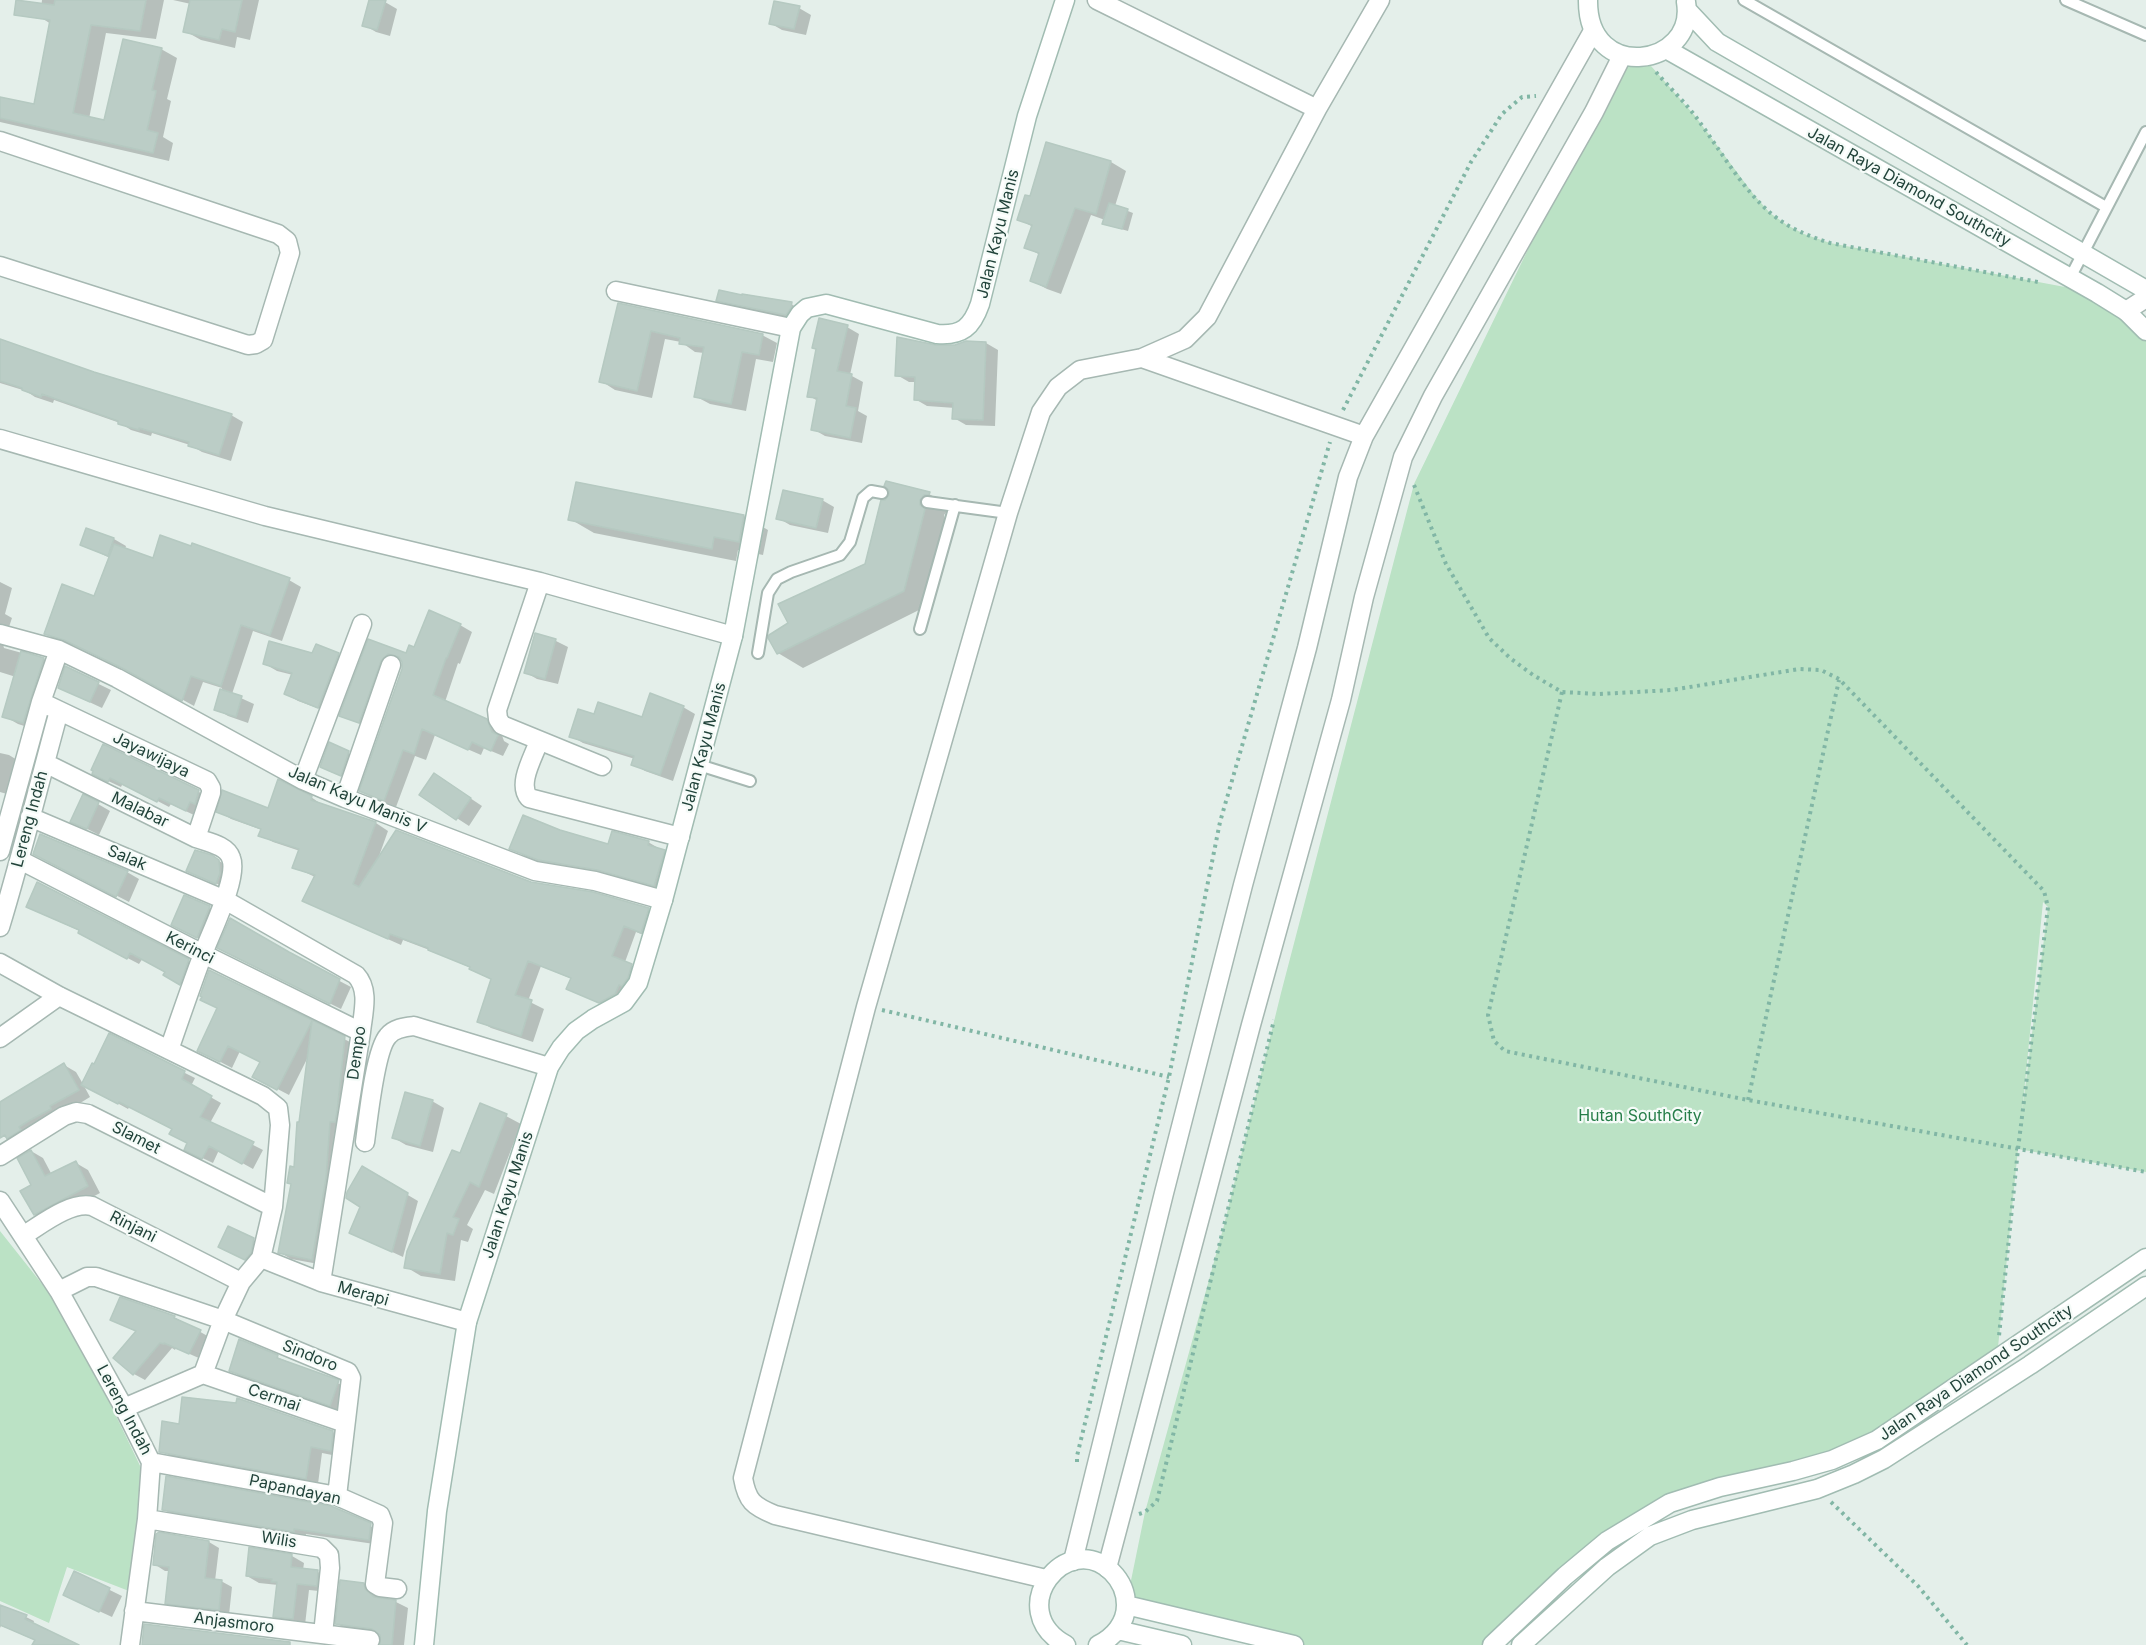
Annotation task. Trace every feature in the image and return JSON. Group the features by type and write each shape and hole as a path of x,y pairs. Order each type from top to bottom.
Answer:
{"street":[{"name":"Jalan Kayu Manis","path":"424,1645 437,1511 467,1322 549,1067 561,1048 576,1031 624,1002 638,983 663,900 734,636 791,328 807,308 826,304 937,334 950,335 967,327 976,316 981,304 1027,116 1065,0"},
{"path":"1097,0 1317,109"},
{"path":"1046,1579 775,1515 757,1507 746,1494 743,1478 866,1007 1008,513 1041,412 1058,387 1080,370 1142,358 1185,339 1207,317 1317,109 1380,0"},
{"path":"1588,0 1588,15 1593,31 1605,46 1622,56 1644,58 1666,49 1677,39 1684,25 1687,5"},
{"name":"Jalan Raya Diamond Southcity","path":"1687,5 1717,42 2146,290"},
{"path":"1073,1561 1164,1193 1307,648 1348,477 1364,436 1593,31"},
{"name":"Jalan Raya Diamond Southcity","path":"1666,49 2070,278 2126,311 2146,331"},
{"path":"1107,1568 1251,1025 1341,700 1364,597 1403,457 1434,396 1594,112 1622,56"},
{"path":"0,141 278,234 287,241 290,253 263,340 248,345 0,266"},
{"path":"616,291 791,328"},
{"path":"2126,311 2146,298"},
{"path":"1142,358 1364,436"},
{"path":"0,439 265,516 540,582 734,636"},
{"path":"540,582 497,710 498,719 502,725 602,766"},
{"path":"303,780 362,624"},
{"name":"Jalan Kayu Manis V","path":"0,634 59,650 117,678 303,780 345,798 535,871 595,881 663,900"},
{"path":"0,851 41,702 59,650"},
{"path":"345,798 391,665"},
{"name":"Jayawijaya","path":"41,702 207,781 211,793 196,838"},
{"name":"Lereng Indah","path":"0,927 59,711"},
{"path":"539,741 524,784 524,792 529,798 680,837"},
{"name":"Malabar","path":"45,763 228,852 233,866 225,900"},
{"name":"Salak","path":"30,817 225,900"},
{"name":"Kerinci","path":"20,860 202,954 361,1032"},
{"path":"168,1050 202,954 225,900"},
{"name":"Dempo","path":"225,900 356,975 362,981 365,991 361,1032 321,1282"},
{"path":"0,963 59,996 262,1095 278,1108 280,1125 273,1207 261,1258 241,1282 223,1320 203,1374 124,1408"},
{"path":"0,1038 59,996"},
{"path":"365,1142 380,1051 387,1036 399,1028 414,1026 549,1067"},
{"name":"Slamet","path":"0,1156 64,1116 76,1112 88,1114 273,1207"},
{"name":"Lereng Indah","path":"0,1201 59,1291 124,1408 151,1462 147,1519 130,1645"},
{"name":"Rinjani","path":"24,1235 74,1206 85,1204 241,1282"},
{"name":"Merapi","path":"261,1258 321,1282 467,1322"},
{"name":"Jalan Raya Diamond Southcity","path":"1492,1645 1565,1576 1607,1541 1644,1517 1670,1503 1720,1487 1832,1460 1877,1440 2146,1258"},
{"path":"59,1291 92,1276 223,1320"},
{"name":"Jalan Raya Diamond Southcity","path":"1521,1645 1607,1567 1650,1536 1692,1520 1817,1489 1884,1459 2030,1365 2146,1286"},
{"name":"Sindoro","path":"223,1320 348,1372 351,1378 337,1496"},
{"name":"Cermai","path":"203,1374 345,1423"},
{"name":"Papandayan","path":"151,1462 337,1496 380,1515 383,1523 375,1584 380,1587 397,1589"},
{"name":"Wilis","path":"147,1519 322,1548 329,1555 330,1568 323,1634"},
{"path":"1059,1643 1045,1628 1039,1612 1040,1595 1046,1579 1058,1568 1073,1561 1091,1561 1107,1568 1117,1578 1124,1590 1126,1605 1124,1618 1118,1630 1098,1645"},
{"path":"1126,1605 1294,1645"},
{"name":"Anjasmoro","path":"134,1611 370,1640"},
{"path":"1118,1630 1182,1645"}],"lane":[{"path":"1744,0 2106,207"},
{"path":"2066,0 2146,35"},
{"path":"2070,278 2146,132"},
{"path":"758,653 768,593 777,579 840,555 850,542 863,498 871,491 882,493"},
{"path":"927,502 1008,513"},
{"path":"920,629 955,505"},
{"path":"699,765 750,781"}],"path":[{"path":"1644,58 1695,116 1754,195 1770,213 1787,225 1830,243 2040,282"},
{"path":"1403,457 1446,564 1489,638 1533,675 1562,692 1599,694 1672,690 1799,669 1821,670 1839,679 2044,891 2048,907 2018,1149 1997,1357"},
{"path":"1411,495 1418,474"},
{"path":"1748,1100 1839,679"},
{"path":"1562,692 1488,1015 1494,1041 1505,1051 1748,1100 2146,1172"},
{"path":"866,1007 1194,1083"},
{"path":"1120,1519 1145,1512 1157,1501 1275,1015"},
{"path":"1817,1489 1918,1586 1967,1645"}],"green space":[{"name":"Hutan SouthCity","path":"1622,56 1644,58 1695,116 1770,213 1804,234 1830,243 2097,293 2146,331 2146,1172 2018,1149 1997,1357 1877,1440 1644,1517 1492,1645 1294,1645 1126,1605 1145,1512 1223,1229 1281,993 1414,484","holes":["2043,902 2048,907 2022,1113"]},
{"path":"0,1231 69,1318 143,1472 129,1591 67,1567 49,1623 0,1601"}],"building":[{"path":"16,0 54,5 55,0 146,0 140,31 91,25 73,113 104,120 123,39 162,48 152,90 156,91 147,130 158,133 153,153 0,118 0,97 34,104 50,20 14,15"},
{"path":"190,0 242,0 235,32 222,29 219,40 183,32"},
{"path":"369,0 386,0 377,30 362,26"},
{"path":"774,1 800,6 794,29 769,24"},
{"path":"1046,142 1111,161 1096,214 1075,208 1046,287 1030,281 1039,253 1024,248 1032,225 1017,220 1025,195 1030,196"},
{"path":"1109,203 1128,209 1122,229 1102,224"},
{"path":"719,290 792,302 791,308 786,315 716,301"},
{"path":"618,303 763,334 759,355 742,352 731,404 694,397 704,347 679,344 680,338 651,331 637,391 599,382"},
{"path":"819,318 848,325 837,371 852,374 846,406 856,408 850,438 811,430 817,398 807,397 816,349 812,348"},
{"path":"897,337 936,345 955,345 966,341 986,342 983,420 952,419 953,403 914,400 915,377 895,376"},
{"path":"0,339 94,372 232,414 219,455 188,446 189,442 118,424 118,421 42,394 41,397 0,381"},
{"path":"886,481 930,492 920,500 920,505 925,509 904,591 777,654 768,638 769,635 788,623 778,604 865,564 881,500 885,500 889,495 889,490 884,486"},
{"path":"576,482 744,515 739,542 714,537 712,549 568,520"},
{"path":"783,490 823,499 816,528 776,519"},
{"path":"86,528 114,538 108,556 80,545"},
{"path":"160,535 191,546 192,543 290,578 270,635 241,625 221,686 191,676 182,701 122,668 64,640 44,634 62,584 94,596 114,544 153,558"},
{"path":"429,610 461,624 433,695 487,719 492,732 498,735 491,751 472,742 468,750 422,729 414,754 403,750 384,801 359,791 402,669 399,657 388,654 381,661 359,723 339,716 368,639 406,653 409,645 414,647"},
{"path":"535,633 556,639 545,679 524,673"},
{"path":"269,641 312,653 316,644 339,653 318,708 284,694 292,673 263,664"},
{"path":"21,651 44,658 23,723 2,717"},
{"path":"65,666 99,682 90,702 58,688"},
{"path":"220,689 242,696 236,717 214,710"},
{"path":"650,693 684,706 660,775 631,765 634,756 569,737 578,709 594,714 598,702 642,717"},
{"path":"329,742 349,751 341,776 320,767"},
{"path":"103,744 199,790 195,804 190,802 186,811 159,798 157,802 110,778 108,782 92,774 91,770"},
{"path":"434,773 471,798 456,820 419,795"},
{"path":"278,779 312,796 311,800 376,822 353,884 359,887 396,830 531,882 593,892 649,908 641,933 624,926 612,956 632,964 628,978 622,986 619,985 615,994 599,1003 566,989 571,978 528,961 515,995 532,1000 521,1036 477,1022 491,979 428,948 390,934 388,939 302,901 315,875 292,868 299,849 258,836 261,829 216,812 222,790 268,808"},
{"path":"83,794 99,802 87,829 70,822"},
{"path":"523,815 560,830 608,844 612,831 649,841 648,845 665,850 654,886 597,870 538,860 509,849"},
{"path":"40,834 128,871 116,897 33,854"},
{"path":"195,850 212,855 219,860 220,873 216,884 186,871"},
{"path":"37,882 189,959 180,985 163,975 165,972 130,953 127,959 78,933 79,930 26,907"},
{"path":"184,895 210,906 197,938 171,925"},
{"path":"230,918 340,979 330,1004 217,948"},
{"path":"209,970 345,1036 337,1111 335,1122 330,1122 326,1178 312,1260 278,1253 291,1184 287,1183 290,1166 294,1167 297,1122 299,1122 312,1021 277,1090 252,1077 260,1062 228,1046 220,1062 197,1051 217,1008 200,1000"},
{"path":"109,1033 185,1071 182,1079 212,1096 200,1117 254,1142 242,1164 209,1146 202,1159 184,1150 187,1143 169,1134 172,1129 81,1085"},
{"path":"64,1063 79,1090 19,1127 21,1130 7,1139 5,1135 0,1138 0,1102"},
{"path":"405,1092 433,1100 420,1146 392,1138"},
{"path":"480,1103 507,1114 479,1187 470,1182 453,1217 459,1219 453,1235 447,1233 440,1274 404,1268 407,1251 452,1150 460,1153"},
{"path":"31,1150 45,1176 76,1161 88,1186 34,1215 20,1191 31,1185 17,1158"},
{"path":"362,1166 408,1193 392,1252 349,1233 360,1207 346,1198 347,1192"},
{"path":"228,1226 254,1238 251,1253 245,1260 218,1247"},
{"path":"120,1297 175,1316 174,1318 201,1330 189,1354 160,1343 133,1375 113,1358 136,1331 110,1320"},
{"path":"239,1339 278,1355 277,1358 339,1380 330,1406 229,1371"},
{"path":"182,1397 236,1403 237,1398 333,1431 331,1451 311,1447 306,1479 159,1452 162,1421 179,1424"},
{"path":"166,1476 331,1506 371,1523 369,1540 294,1529 294,1532 162,1510"},
{"path":"159,1532 209,1541 205,1578 222,1580 219,1610 165,1604 169,1567 153,1565 156,1534"},
{"path":"249,1547 292,1554 291,1567 318,1570 317,1586 297,1584 293,1619 273,1617 277,1582 271,1582 272,1579 246,1576"},
{"path":"74,1571 110,1588 99,1612 63,1595"},
{"path":"340,1580 364,1583 365,1589 374,1597 396,1600 392,1645 380,1645 380,1635 372,1629 335,1624"},
{"path":"0,1605 27,1615 25,1619 79,1645 32,1645 35,1640 0,1625"},
{"path":"144,1624 290,1642 290,1645 142,1645"}]}
